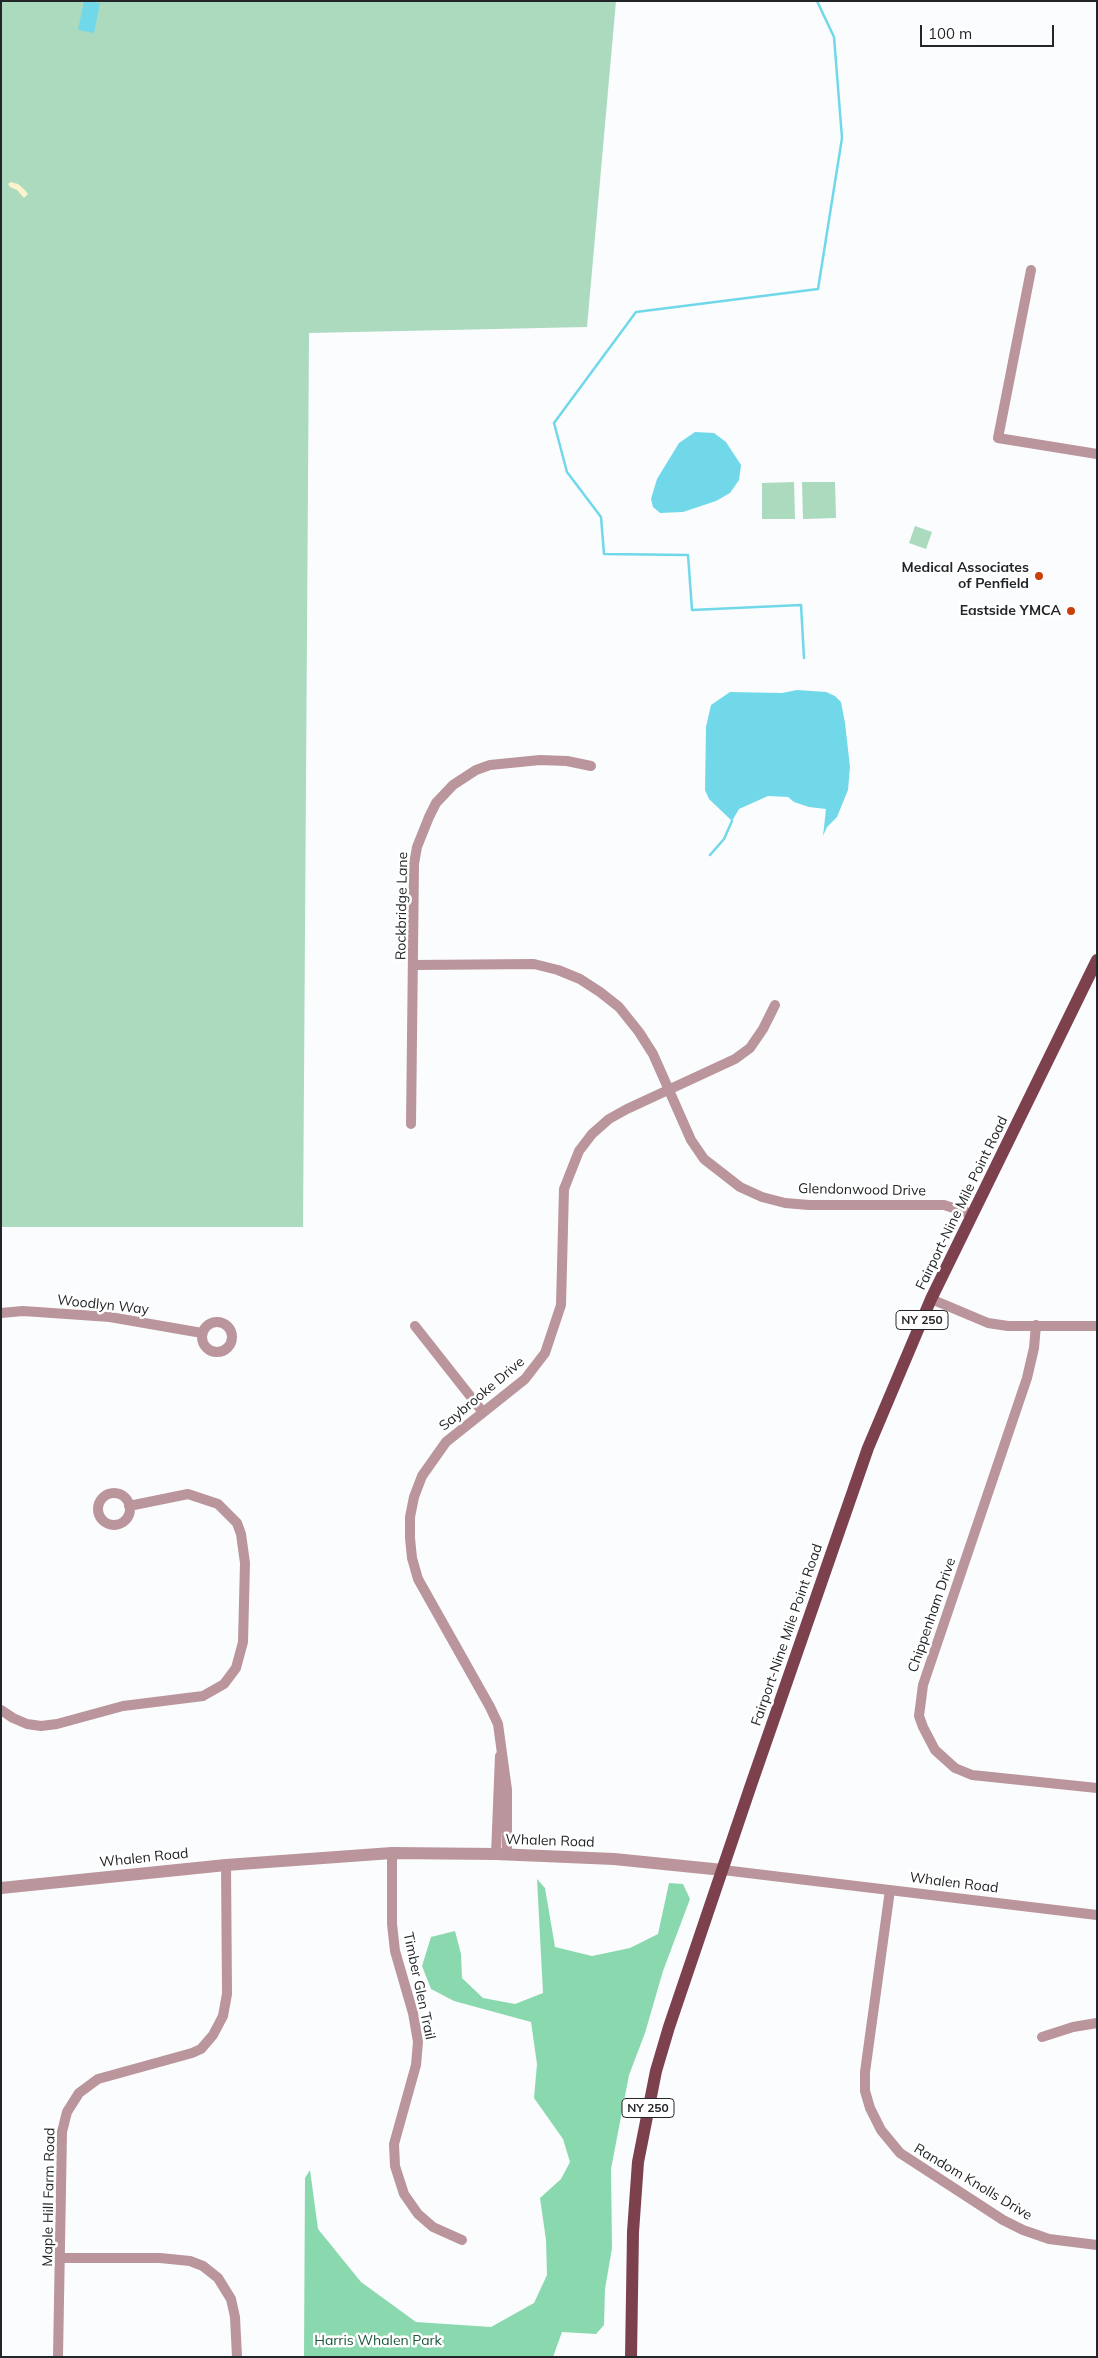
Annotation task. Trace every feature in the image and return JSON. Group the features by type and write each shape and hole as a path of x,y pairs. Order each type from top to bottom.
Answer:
{"main road":[{"name":"Fairport-Nine Mile Point Road","path":"630,2357 633,2232 638,2162 646,2117 669,2027 839,1527 872,1439 932,1299 1097,960"}],"street":[{"path":"1031,270 998,438 1097,454"},
{"name":"Rockbridge Lane","path":"411,1124 414,864 422,833 436,803 464,778 490,765 504,762 540,760 567,761 591,766"},
{"name":"Glendonwood Drive","path":"414,965 534,964 558,970 580,979 619,1007 639,1032 653,1054 691,1140 704,1159 740,1187 762,1197 786,1203 809,1205 944,1205 972,1214"},
{"name":"Saybrooke Drive","path":"501,1854 496,1793 501,1738 490,1707 418,1580 412,1558 410,1517 422,1476 446,1442 482,1411 511,1390 536,1367 551,1338 561,1305 564,1188 579,1151 592,1134 609,1119 735,1059 750,1048 763,1029 775,1005"},
{"path":"932,1299 988,1323 1097,1326"},
{"name":"Woodlyn Way","path":"1,1314 23,1311 110,1317 202,1333"},
{"name":"Chippenham Drive","path":"1036,1325 1034,1348 1027,1378 925,1678 920,1696 920,1716 923,1727 936,1750 955,1768 972,1775 1097,1788"},
{"path":"415,1326 482,1411"},
{"path":"1,1710 27,1724 41,1726 57,1724 123,1706 203,1696 216,1691 236,1668 244,1642 245,1563 241,1534 237,1522 218,1504 188,1494 129,1506"},
{"name":"Whalen Road","path":"1,1888 226,1866 392,1853 501,1854 614,1859 723,1870 1097,1915"},
{"name":"Timber Glen Trail","path":"392,1853 394,1946 396,1960 413,2013 418,2042 416,2065 396,2138 395,2166 404,2194 418,2214 433,2227 462,2240"},
{"name":"Maple Hill Farm Road","path":"58,2357 62,2258 62,2132 72,2102 87,2086 103,2077 201,2049 218,2026 225,2007 227,1994 226,1866"},
{"name":"Random Knolls Drive","path":"890,1890 865,2072 865,2090 870,2108 881,2130 900,2154 1010,2223 1049,2239 1097,2245"},
{"path":"1042,2037 1074,2027 1097,2023"},
{"path":"62,2258 160,2258 190,2261 202,2266 218,2278 230,2300 235,2317 237,2357"}],"green space":[{"path":"1,1 616,1 587,327 309,333 303,1227 1,1227"},
{"path":"794,482 795,519 762,519 762,483"},
{"path":"802,482 835,482 836,518 803,519"},
{"path":"915,526 932,532 926,549 909,543"},
{"name":"Harris Whalen Park","path":"537,1879 545,1888 555,1947 592,1956 630,1948 658,1934 669,1883 683,1884 690,1899 663,1971 645,2033 629,2075 611,2169 612,2248 605,2289 604,2325 596,2334 562,2332 553,2357 304,2357 305,2178 310,2170 318,2229 361,2282 416,2322 491,2327 534,2303 547,2275 546,2240 540,2198 561,2179 570,2162 563,2139 534,2098 537,2064 531,2022 454,2001 431,1989 422,1966 431,1937 455,1931 461,1954 462,1978 483,1998 515,2004 543,1993"}],"sand":[{"path":"11,182 18,184 28,194 24,198 17,190 10,187 8,184"}],"water":[{"path":"84,1 100,3 94,33 78,30"},
{"path":"695,432 714,433 726,442 741,465 739,480 730,493 716,501 683,512 660,513 653,507 651,499 657,479 679,443"},
{"path":"797,690 826,692 835,696 841,702 845,723 850,767 848,790 837,817 827,827 823,836 826,809 809,807 794,802 788,797 768,796 739,809 732,821 709,799 705,790 706,727 711,705 730,692 782,693"}],"waterway":[{"path":"804,658 801,605 692,610 688,555 604,554 601,517 567,472 554,423 636,312 818,289 842,138 834,37 817,1"},
{"path":"710,855 724,839 732,821"}],"place":[{"name":"Medical Associates of Penfield","path":"1039,576"},
{"name":"Eastside YMCA","path":"1071,611"}]}
